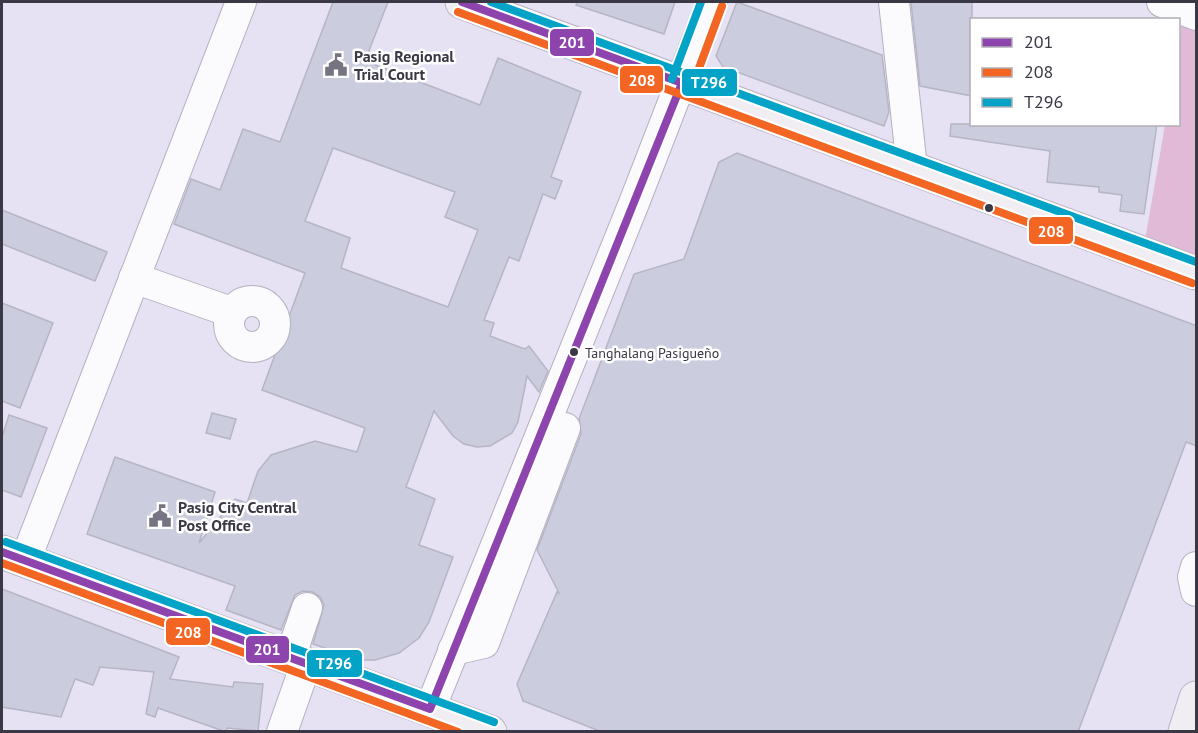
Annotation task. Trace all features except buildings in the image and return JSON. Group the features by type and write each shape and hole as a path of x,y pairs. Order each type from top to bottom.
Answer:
{"main road":[{"path":"466,2 1197,273"},
{"path":"13,557 489,732"},
{"path":"1185,732 1197,698"}],"street":[{"path":"13,557 134,278 241,2"},
{"path":"429,709 634,203 712,2"},
{"path":"894,2 912,168"},
{"path":"1162,2 1197,15"},
{"path":"453,650 484,643 624,269 634,203"},
{"path":"134,278 231,312"},
{"path":"513,504 521,544"},
{"path":"1197,567 1193,577 1197,591"},
{"path":"282,732 307,608"}],"shaded area":[{"path":"1182,23 1196,29 1196,259 1145,240 1165,126 1180,126"}],"transit line":[{"name":"201","path":"462,2 682,83"},
{"name":"T296","path":"491,2 1196,262"},
{"name":"T296","path":"672,79 701,2"},
{"name":"208","path":"692,87 722,6"},
{"name":"208","path":"458,12 1192,283"},
{"name":"201","path":"2,552 430,709 682,83"},
{"name":"T296","path":"6,542 494,722"},
{"name":"208","path":"2,563 458,732"}],"place":[{"name":"Pasig Regional Trial Court","path":"336,65"},
{"name":"Tanghalang Pasigueño","path":"574,352"},
{"name":"Pasig City Central Post Office","path":"160,516"}]}
